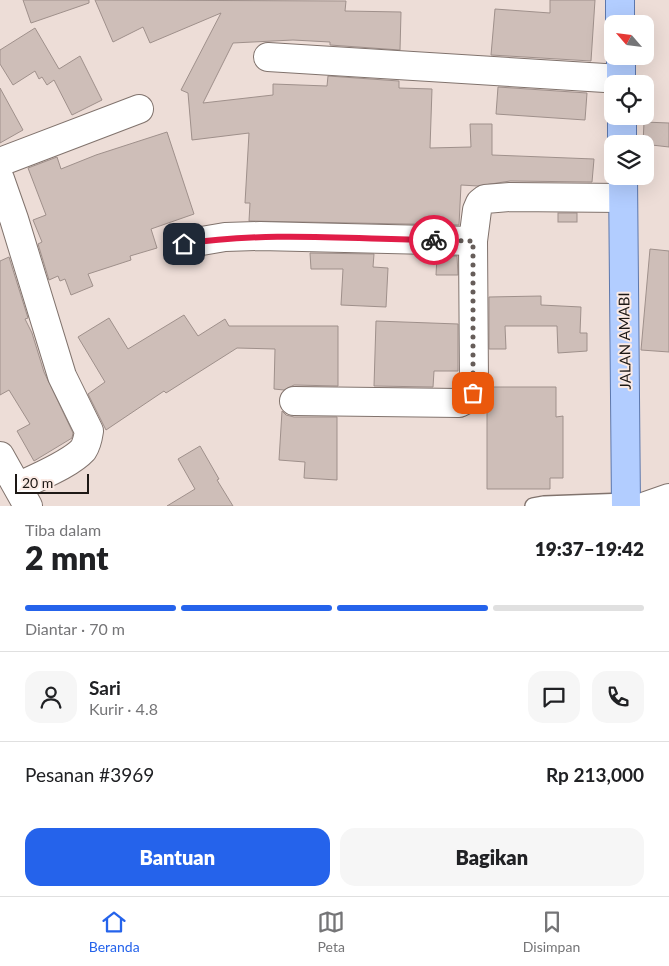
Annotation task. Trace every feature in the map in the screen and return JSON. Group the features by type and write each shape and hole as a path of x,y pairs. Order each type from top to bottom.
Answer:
{"main road":[{"path":"620,0 620,15"},
{"name":"JALAN AMABI","path":"623,187 633,504"}],"street":[{"path":"268,57 621,73"},
{"path":"0,162 139,109"},
{"path":"0,178 26,256 62,376 88,431 88,440 84,449 23,497 0,456"},
{"path":"294,401 459,403 471,397 474,383 473,241 477,210 480,203 485,199 623,187"},
{"path":"184,244 224,238 260,236 473,241"},
{"path":"633,504 669,498"}],"lane":[{"path":"533,506 544,504 633,504"}],"building":[{"path":"23,0 89,0 89,3 31,23"},
{"path":"95,0 346,1 345,11 401,12 400,50 330,45 330,42 293,40 233,43 203,103 273,95 273,84 327,86 328,76 399,81 399,88 432,89 430,148 471,147 470,124 492,124 492,155 594,159 592,182 510,181 478,186 461,185 459,225 249,221 250,203 245,203 249,133 192,140 188,93 181,90 221,13 150,43 143,27 113,42"},
{"path":"550,0 595,0 591,61 491,55 495,9 550,13"},
{"path":"35,28 59,69 80,56 102,100 72,115 54,80 47,85 42,77 39,79 35,71 13,85 0,64 0,50"},
{"path":"498,87 587,93 585,120 496,114"},
{"path":"0,88 23,130 0,143"},
{"path":"654,122 669,123 669,147 654,145 654,135 643,135 644,125 654,125"},
{"path":"167,132 194,214 151,229 157,248 130,256 131,260 88,274 93,286 71,295 65,279 60,281 58,276 49,280 38,244 42,242 33,220 46,215 28,168 57,157 61,169 96,155"},
{"path":"558,213 577,213 577,222 558,222"},
{"path":"650,249 669,251 669,352 641,350"},
{"path":"310,253 374,254 373,267 388,268 386,307 341,305 343,269 311,269"},
{"path":"437,256 457,256 458,275 436,275"},
{"path":"9,257 28,318 25,319 32,333 44,372 73,433 72,438 34,461 17,431 30,424 9,390 0,395 0,261"},
{"path":"541,296 541,305 581,307 580,333 587,333 587,351 558,353 557,326 505,326 506,349 489,349 489,297"},
{"path":"184,315 198,336 225,319 229,326 338,326 338,386 294,385 284,390 274,389 275,349 237,348 166,393 164,391 106,430 88,394 105,382 78,337 109,318 128,349"},
{"path":"376,321 458,324 458,371 434,371 433,387 374,386"},
{"path":"489,387 556,387 556,417 563,416 563,478 550,478 550,489 487,489 487,410 480,410 486,401"},
{"path":"282,411 286,415 294,417 337,417 337,480 304,478 305,462 279,460"},
{"path":"200,446 233,506 167,506 195,489 178,459"}],"way so far":[{"path":"434,240 473,241 473,393"}],"route":[{"path":"184,244 224,238 260,236 434,240"}]}
